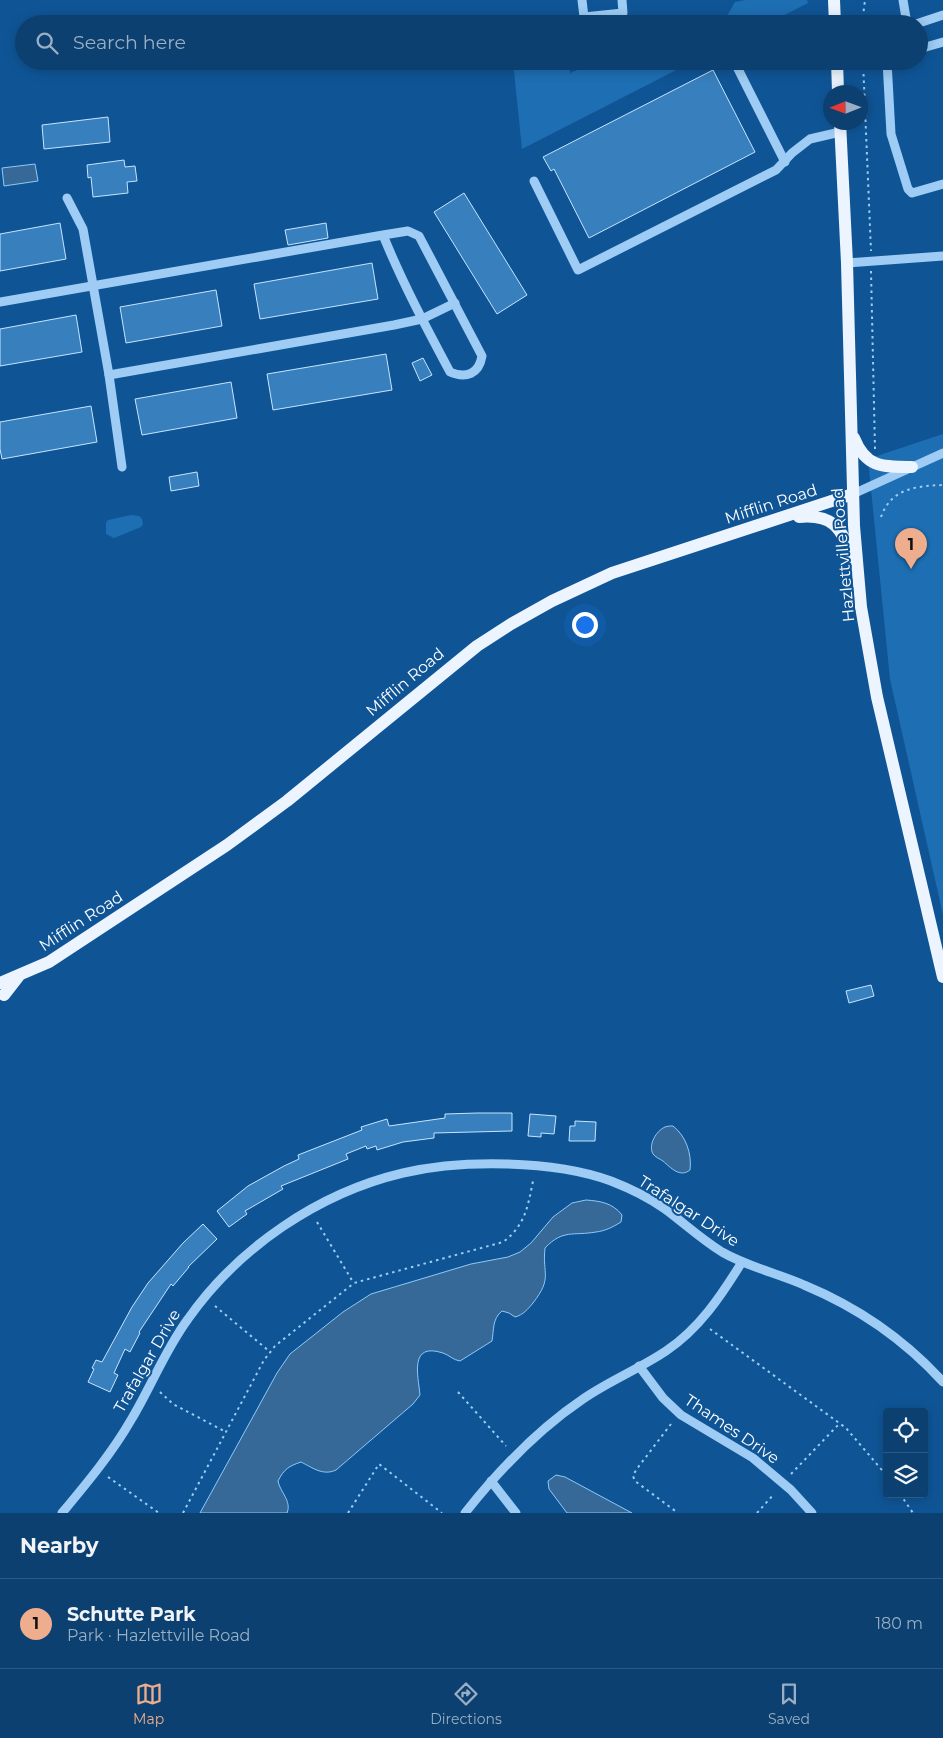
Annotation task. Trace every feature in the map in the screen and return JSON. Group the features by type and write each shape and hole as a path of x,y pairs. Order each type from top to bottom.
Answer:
{"main road":[{"path":"834,0 835,15"},
{"path":"837,70 838,85"},
{"name":"Hazlettville Road","path":"840,130 847,263 853,494 861,607 877,696 943,977"},
{"path":"852,433 860,452 872,462 887,467 912,467"},
{"name":"Mifflin Road","path":"1,990 20,975 49,962 234,840 335,763 459,659 510,624 552,601 612,574 853,494"},
{"path":"779,519 814,516 828,520 844,536 858,574"}],"street":[{"path":"582,0 584,15"},
{"path":"604,15 623,13 622,0"},
{"path":"903,0 906,15"},
{"path":"928,20 943,15"},
{"path":"928,46 943,42"},
{"path":"739,70 785,162"},
{"path":"887,70 891,134 908,189 912,193 943,184"},
{"path":"534,180 578,270 776,170 792,153 810,139 832,130"},
{"path":"67,198 83,229 109,375 122,467"},
{"path":"0,302 93,285 383,235 408,231 419,236 482,356 477,370 469,374 458,375 450,372 422,320 383,235"},
{"path":"847,263 943,256"},
{"path":"109,375 422,320 455,303"},
{"path":"853,494 943,453"},
{"name":"Trafalgar Drive","path":"62,1513 115,1446 143,1400 178,1333 218,1281 254,1248 298,1217 328,1200 375,1181 403,1173 434,1168 488,1164 540,1166 590,1174 611,1181 647,1197 712,1246 742,1262 801,1283 848,1305 897,1339 943,1382"},
{"path":"465,1513 491,1481 557,1419 583,1399 666,1351 705,1316 721,1296 742,1262"},
{"name":"Thames Drive","path":"639,1366 663,1398 681,1415 753,1458 791,1490 812,1513"},
{"path":"491,1481 516,1513"}],"path":[{"path":"863,15 864,0"},
{"path":"864,70 870,242"},
{"path":"871,282 876,457"},
{"path":"881,517 887,504 901,492 916,486 943,485"},
{"path":"183,1513 270,1352 354,1283 503,1242 514,1234 521,1224 528,1206 533,1181"},
{"path":"317,1222 354,1283"},
{"path":"215,1306 270,1352"},
{"path":"710,1329 840,1423 883,1471"},
{"path":"160,1392 173,1404 226,1432"},
{"path":"458,1392 506,1446"},
{"path":"791,1474 840,1423"},
{"path":"671,1424 633,1476 635,1481 678,1513"},
{"path":"348,1513 379,1464 442,1513"},
{"path":"108,1477 158,1513"},
{"path":"757,1513 774,1494"},
{"path":"903,1498 913,1513"}],"shaded area":[{"path":"745,0 807,0 808,3 785,15 728,15 735,2"},
{"path":"514,70 570,70 570,73 577,70 676,70 522,149"},
{"path":"35,164 38,181 4,186 2,168"},
{"path":"943,434 943,915 890,679 868,459"},
{"path":"131,515 139,516 142,519 143,524 141,527 114,538 106,534 106,523 108,520"},
{"path":"673,1126 685,1140 689,1152 690,1170 683,1173 672,1169 655,1156 651,1147 654,1139 662,1129"},
{"path":"586,1200 601,1202 615,1208 622,1215 621,1222 603,1231 569,1234 551,1242 545,1248 545,1281 543,1287 525,1312 515,1317 502,1311 496,1318 492,1341 460,1361 443,1353 432,1351 425,1352 420,1356 417,1370 420,1395 413,1404 336,1470 322,1472 301,1462 287,1468 278,1481 288,1504 287,1513 200,1513 277,1373 290,1354 343,1312 371,1294 471,1264 508,1257 520,1252 531,1243 553,1217 572,1203"},
{"path":"556,1475 565,1477 632,1513 567,1513 549,1489 548,1481"}],"building":[{"path":"713,70 755,152 589,238 554,169 551,171 543,157"},
{"path":"108,117 110,142 44,149 42,125"},
{"path":"124,160 125,167 135,166 137,181 127,182 128,193 93,197 91,177 88,178 87,165"},
{"path":"464,193 527,295 497,314 434,212"},
{"path":"60,223 66,259 0,271 0,234"},
{"path":"326,223 328,238 288,245 285,230"},
{"path":"372,263 378,299 260,319 254,284"},
{"path":"216,290 222,326 126,343 120,307"},
{"path":"76,315 82,352 0,366 0,329"},
{"path":"386,354 392,390 273,410 267,374"},
{"path":"423,358 432,375 420,381 412,363"},
{"path":"231,382 237,418 142,435 135,399"},
{"path":"91,406 97,442 2,459 0,422"},
{"path":"197,472 199,486 171,491 169,477"},
{"path":"871,985 874,996 849,1003 846,991"},
{"path":"512,1113 512,1131 434,1133 434,1138 403,1142 377,1150 376,1146 367,1149 366,1146 346,1154 348,1159 281,1186 283,1189 245,1211 247,1214 229,1227 217,1211 248,1186 299,1159 298,1155 362,1130 361,1127 387,1119 389,1126 445,1118 445,1114"},
{"path":"530,1114 556,1116 554,1134 541,1133 541,1137 528,1136"},
{"path":"575,1121 596,1122 595,1141 569,1141 570,1126 575,1126"},
{"path":"203,1224 217,1239 188,1267 173,1286 171,1284 139,1332 130,1352 125,1349 114,1373 118,1375 110,1392 88,1382 96,1360 102,1362 132,1307 148,1283 183,1243"}],"place":[{"name":"Schutte Park","path":"911,569"}]}
